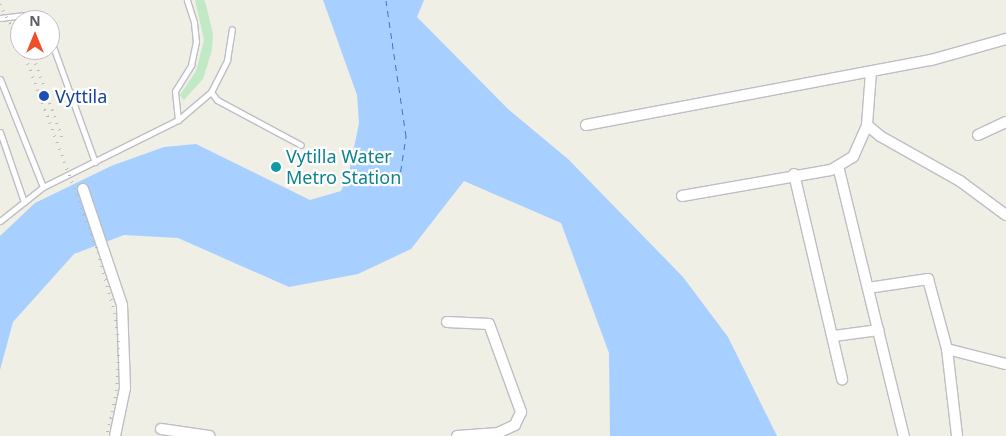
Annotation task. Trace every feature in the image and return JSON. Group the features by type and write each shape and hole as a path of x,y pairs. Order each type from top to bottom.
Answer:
{"street":[{"path":"586,125 930,60 1006,39"},
{"path":"682,196 794,174 831,170 853,157 867,125 871,72"},
{"path":"978,135 1006,122"},
{"path":"867,125 880,136 960,181 1006,215"},
{"path":"838,166 904,436"},
{"path":"794,174 834,336 842,379"},
{"path":"83,189 122,305 125,388 115,436"},
{"path":"868,288 928,279 947,349 957,436"},
{"path":"447,322 489,324 521,412 515,425 498,433 457,436"},
{"path":"834,336 879,330"},
{"path":"947,349 1006,364"},
{"path":"161,429 209,436"}],"lane":[{"path":"178,120 175,91 191,65 196,42 194,22 187,0"},
{"path":"0,221 43,187 178,120 210,92 227,60 232,29"},
{"path":"58,60 95,162"},
{"path":"0,79 43,187"},
{"path":"210,92 217,100 301,144"},
{"path":"0,132 24,202"}],"green space":[{"path":"195,0 204,0 206,5 213,34 212,50 203,79 184,100 180,95 196,71 204,40"}],"water":[{"path":"323,0 424,0 417,17 508,109 568,159 683,277 728,337 777,436 610,436 609,353 561,223 464,181 411,249 358,274 289,287 178,238 124,235 74,254 13,322 0,370 0,236 35,203 111,166 164,147 196,144 310,200 341,191 348,177 359,123 357,95"}],"ferry route":[{"path":"357,184 399,182 406,136 386,0"}],"railway":[{"path":"0,4 10,23"},
{"path":"27,60 98,252 115,313 119,348 117,390 107,436"},
{"path":"35,60 63,139"}],"place":[{"name":"Vyttila","path":"44,96"},
{"name":"Vytilla Water Metro Station","path":"276,167"}]}
